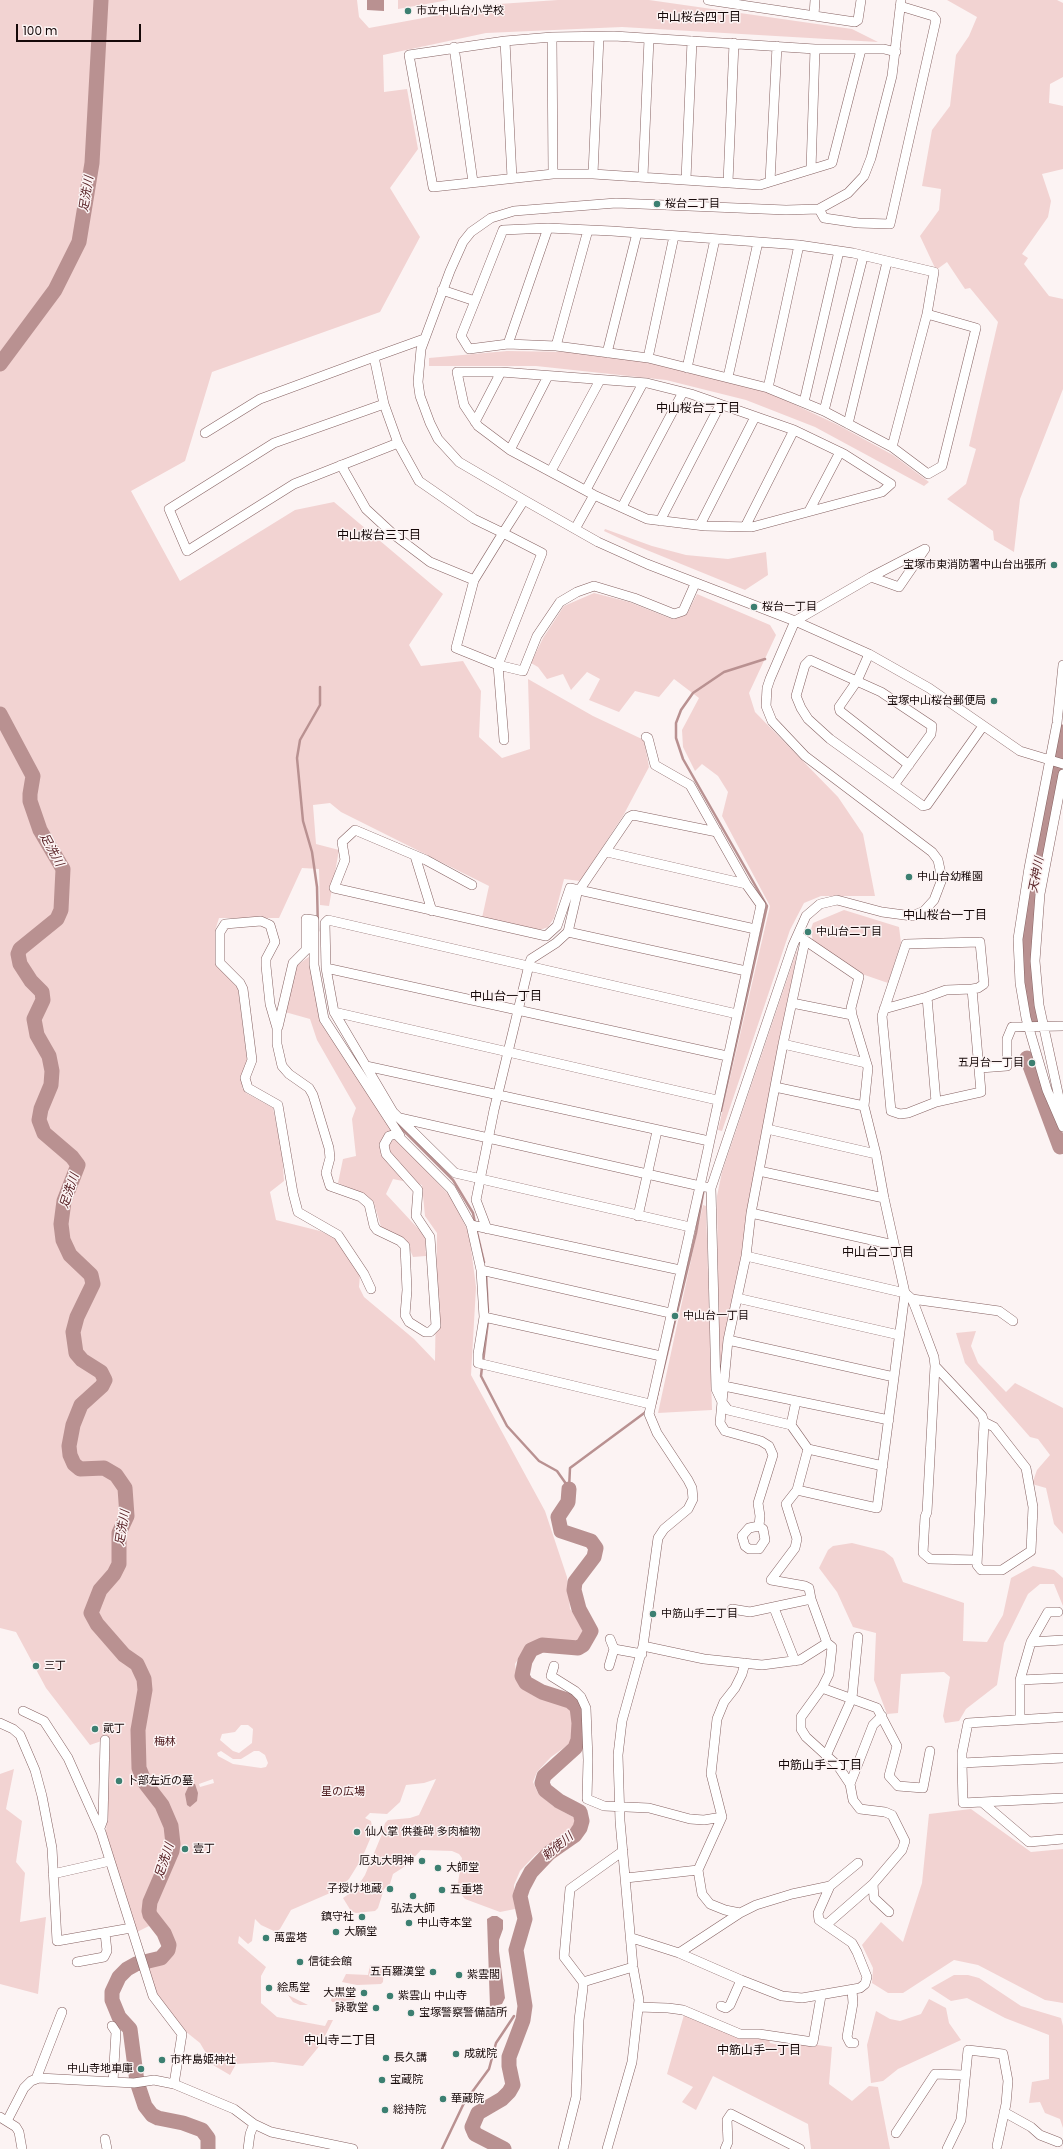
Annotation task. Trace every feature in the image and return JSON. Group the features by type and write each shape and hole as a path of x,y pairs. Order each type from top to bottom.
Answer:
{"street":[{"path":"708,0 769,4 814,16 855,22 858,20 860,0"},
{"path":"814,16 815,0"},
{"path":"819,209 824,218 858,223 890,224 936,20 933,16 901,3 896,52 890,83 871,158 864,176 848,193 819,209 786,210 616,203 503,213 481,224 463,242 442,290 424,339 418,364 418,382 424,410 438,439 459,462 575,529 647,564 695,584 795,621 869,654 929,688 1020,751 1057,762"},
{"path":"861,50 832,163 760,185 642,176 553,174 433,187 409,55 454,47 504,41 552,37 614,36 815,49 884,49 896,52"},
{"path":"552,37 553,174"},
{"path":"593,174 599,37"},
{"path":"642,176 649,39"},
{"path":"504,41 512,178"},
{"path":"686,179 692,42"},
{"path":"728,182 734,44"},
{"path":"770,181 777,46"},
{"path":"454,47 473,182"},
{"path":"811,169 815,49"},
{"path":"508,344 548,228"},
{"path":"892,448 927,314 934,272 838,251 799,245 637,232 548,228 503,230 461,336 469,349 508,344 556,346 648,358 768,388 824,411 892,448 928,474 942,466 976,328 927,314"},
{"path":"556,346 588,230"},
{"path":"607,353 637,232"},
{"path":"648,358 674,236"},
{"path":"687,368 715,239"},
{"path":"728,377 758,242"},
{"path":"768,388 799,245"},
{"path":"804,402 838,251"},
{"path":"824,411 863,256"},
{"path":"848,424 887,262"},
{"path":"442,290 475,302"},
{"path":"205,433 260,399 424,339"},
{"path":"374,357 384,404 398,443 418,481 474,519 542,553 498,665 504,740"},
{"path":"457,372 502,372 643,383 683,392 794,430 840,452 891,484 882,492 752,527 700,525 647,519 594,495 510,450 475,422 464,405 457,372"},
{"path":"475,422 502,372"},
{"path":"510,450 548,376"},
{"path":"550,472 600,380"},
{"path":"586,490 643,383"},
{"path":"622,507 683,392"},
{"path":"384,404 274,443 169,509 187,551 294,484 398,443"},
{"path":"660,520 720,405"},
{"path":"700,525 756,417"},
{"path":"745,527 794,430"},
{"path":"809,512 840,452"},
{"path":"341,465 366,509 393,534 430,562 474,580"},
{"path":"575,529 594,495"},
{"path":"524,500 474,580 456,648 498,665 523,671 537,636 560,602 577,592 594,586 609,589 674,614 683,611 695,584"},
{"path":"871,577 899,587 925,549 871,577 795,621 767,688 766,706 772,721 805,756 825,773 932,852 938,860 942,879 934,900 919,914 898,916 837,900 820,904 806,916 796,935 711,1188 716,1389 722,1402 728,1410 791,1424 808,1449 884,1466"},
{"path":"869,654 857,681 839,707 840,711 909,765"},
{"path":"894,785 931,734 932,726 881,692 810,660 805,665 797,690 798,703 808,719 830,739 923,806 927,805 983,726"},
{"path":"1063,665 1057,723 1057,762 1028,868 1018,939 1020,983 1028,1027 1047,1090 1063,1127"},
{"path":"607,2149 632,2062 638,2007 638,1994 633,1967 632,1938 620,1806 618,1755 622,1721 643,1650 658,1538 664,1529 688,1509 693,1499 692,1488 688,1480 653,1426 649,1414 650,1404 700,1186 761,905 746,884 690,785 655,765 648,738 646,737"},
{"path":"1063,774 1044,872 1036,932 1035,961 1039,1005 1063,1116"},
{"path":"487,1229 476,1200 498,1094 531,959 556,943 568,932 579,889 607,852 629,816 633,815 717,832"},
{"path":"472,885 415,856 355,830 342,842 345,860 334,888 432,912 546,936 557,926 570,888 755,929"},
{"path":"607,852 746,884"},
{"path":"415,856 432,912"},
{"path":"1028,868 1044,872"},
{"path":"400,1136 396,1134 389,1136 384,1146 386,1154 418,1190 416,1216 430,1237 436,1326 430,1332 425,1332 416,1327 405,1315 407,1290 405,1246 400,1240 377,1230 374,1226 369,1204 360,1197 330,1186 326,1173 330,1158 329,1148 313,1095 309,1088 289,1074 282,1066 277,1044 277,1028 293,963 306,950 306,919 328,920 737,1014"},
{"path":"314,920 314,965 324,1019 400,1136 451,1189 471,1225 481,1270 484,1317 478,1363 650,1404"},
{"path":"328,920 325,923 326,968 334,1012 393,1112 455,1173 480,1180 690,1227"},
{"path":"277,1028 270,1004 266,966 266,959 275,942 270,925 261,921 225,924 220,932 220,963 240,983 243,989 252,1060 245,1078 248,1088 278,1105 293,1194 298,1212 338,1234 364,1274 371,1289"},
{"path":"568,932 746,971"},
{"path":"796,935 859,977 851,1008 868,1068 864,1106 876,1154 905,1293 884,1466 877,1508 797,1490"},
{"path":"759,1526 760,1516 758,1503 774,1455 769,1446 761,1441 725,1431 720,1423 728,1340 746,1256 751,1214 783,1044 805,941"},
{"path":"884,1009 946,990 972,989 978,988 984,984 980,942 906,944 884,1009 882,1016 891,1110 900,1114 924,1108 936,1102 981,1092 972,989"},
{"path":"326,968 518,1008 727,1056"},
{"path":"927,997 936,1102"},
{"path":"792,1003 852,1015"},
{"path":"334,1012 718,1100"},
{"path":"980,1068 1007,1066 1006,1039 1012,1027 1063,1026"},
{"path":"783,1044 866,1063"},
{"path":"366,1066 498,1094 657,1131 709,1141"},
{"path":"775,1087 864,1106"},
{"path":"400,1118 711,1188"},
{"path":"767,1129 876,1154"},
{"path":"638,1216 657,1131"},
{"path":"759,1171 884,1198"},
{"path":"751,1214 894,1245"},
{"path":"471,1225 680,1270"},
{"path":"746,1256 905,1293 912,1299 934,1358 935,1366 927,1512 925,1517 923,1553 930,1558 977,1560"},
{"path":"481,1270 670,1313"},
{"path":"737,1298 899,1335"},
{"path":"912,1299 999,1311 1013,1321"},
{"path":"484,1317 661,1356"},
{"path":"728,1340 894,1378"},
{"path":"935,1366 982,1416 984,1422 977,1565 981,1570 1002,1570 1031,1551 1033,1507 1026,1468 994,1427 984,1422"},
{"path":"724,1386 889,1420"},
{"path":"791,1424 796,1401"},
{"path":"808,1449 797,1490 786,1504 797,1539 795,1548 771,1580 809,1588 811,1599 827,1643 832,1647 829,1674 822,1688 809,1705 800,1722 801,1729 806,1737 838,1766 850,1784 856,1806 860,1809 885,1812 892,1815 905,1841 902,1850 873,1884 826,1925"},
{"path":"732,1609 750,1612 811,1599"},
{"path":"774,1608 795,1661"},
{"path":"1020,1719 1020,1680 1031,1642 1048,1612 1058,1612"},
{"path":"826,1756 852,1698 858,1637"},
{"path":"609,1666 614,1649 610,1640"},
{"path":"1031,1642 1063,1640"},
{"path":"614,1649 643,1650 704,1659 762,1665 803,1659 827,1643"},
{"path":"740,1913 724,1910 710,1904 702,1894 698,1870 722,1817 711,1774 717,1719 724,1702 740,1679 745,1664"},
{"path":"554,1666 551,1676 575,1691 581,1697 586,1708 588,1799 604,1806 649,1808 690,1819 704,1820 722,1817"},
{"path":"1020,1680 1063,1678"},
{"path":"822,1688 877,1708 897,1746 889,1776 898,1786 923,1788 930,1751"},
{"path":"23,1711 44,1721 48,1727 68,1758 100,1828 153,1996 182,2034 174,2084"},
{"path":"850,1784 873,1725 882,1716"},
{"path":"1063,1717 968,1723 962,1753 963,1803 1063,1798"},
{"path":"0,1723 13,1729 20,1735 35,1770 42,1796 52,1848 57,1941 131,1928"},
{"path":"100,1828 103,1820 105,1740"},
{"path":"962,1763 1063,1758"},
{"path":"982,1802 1029,1842 1063,1839"},
{"path":"563,2149 576,2097 582,1982 564,1957 570,1888 623,1851"},
{"path":"53,1874 110,1861"},
{"path":"679,1953 740,1913 774,1899 830,1886 858,1863"},
{"path":"626,1878 698,1870"},
{"path":"873,1884 874,1898 889,1912"},
{"path":"632,1938 679,1953 782,1996 802,1998 821,1996 860,1988 865,1984 867,1974 852,1943 819,1920 818,1913 830,1886"},
{"path":"77,1962 104,1957 107,1951 105,1933"},
{"path":"582,1982 633,1967"},
{"path":"721,2006 726,2008 730,2006 741,1980"},
{"path":"852,1990 853,2003 847,2037 850,2042 854,2043"},
{"path":"638,2007 684,2010 740,2034 759,2034 813,2042 821,1996"},
{"path":"36,2079 62,2012"},
{"path":"112,2026 116,2032 113,2082"},
{"path":"947,2149 961,2120 964,2075 968,2050 1003,2054 1008,2081 998,2148"},
{"path":"896,2133 935,2074 964,2075"},
{"path":"22,2149 19,2132 16,2127 3,2119 24,2088 31,2081 36,2079 52,2078 113,2082 154,2080 174,2084 222,2103 234,2109 254,2124 271,2132 322,2145 353,2149"},
{"path":"1004,2112 1031,2127 1040,2135 1058,2142"},
{"path":"725,2149 728,2142 727,2120 730,2114 800,2149"},
{"path":"248,2149 250,2134 254,2124"},
{"path":"105,2139 107,2149"}],"green space":[{"path":"0,0 357,0 359,17 369,28 499,4 558,0 649,0 852,29 878,42 622,27 486,33 383,55 384,92 407,89 418,149 390,188 420,237 380,312 212,372 185,461 131,491 180,581 295,510 334,502 443,594 409,645 421,666 463,661 481,691 479,737 502,758 530,749 528,679 593,716 644,740 649,767 623,816 580,881 564,879 554,918 548,927 536,930 482,918 489,886 341,812 330,803 313,805 316,844 339,850 329,906 320,905 319,869 302,868 279,918 219,918 215,931 215,963 238,988 247,1060 242,1088 246,1093 273,1108 282,1153 284,1181 270,1192 276,1220 320,1231 337,1239 360,1275 359,1287 364,1297 414,1339 435,1361 437,1233 425,1216 422,1185 393,1179 386,1194 425,1236 426,1256 413,1257 406,1240 381,1227 374,1203 366,1195 338,1183 343,1159 356,1156 352,1119 356,1108 317,1040 310,1019 285,1012 296,966 310,956 320,1022 403,1146 450,1196 469,1233 476,1287 471,1375 545,1511 567,1577 570,1609 583,1626 585,1634 579,1642 535,1641 526,1647 515,1664 518,1683 531,1694 566,1705 572,1713 574,1733 572,1742 551,1757 537,1772 533,1782 538,1793 553,1806 575,1818 576,1822 572,1827 535,1855 520,1871 514,1885 515,1909 500,1912 465,1899 457,1889 462,1858 459,1854 452,1851 421,1850 407,1865 393,1874 390,1884 384,1889 378,1908 375,1911 356,1913 351,1911 343,1898 356,1889 365,1875 385,1823 388,1820 410,1818 419,1815 436,1779 424,1783 406,1785 400,1802 387,1814 370,1813 365,1818 371,1821 373,1832 362,1858 349,1879 337,1890 291,1910 280,1929 276,1932 261,1925 255,1919 252,1941 248,1944 239,1936 238,1943 266,1967 261,1976 261,2003 277,2017 325,2026 328,2020 333,2020 321,2044 303,2066 273,2062 236,2064 230,2075 213,2065 200,2043 180,2027 155,1995 146,1964 163,1959 172,1949 169,1937 152,1910 152,1905 163,1884 157,1883 150,1904 149,1926 137,1932 106,1833 110,1738 90,1745 46,1688 16,1632 0,1628","holes":["241,1725 248,1725 253,1729 252,1743 239,1753 233,1751 220,1740 222,1734 235,1732","221,1751 233,1759 241,1759 254,1751 259,1751 265,1755 268,1763 266,1767 261,1768 233,1764 218,1756 217,1753","213,1779 214,1783 200,1787 199,1784"]},
{"path":"398,0 449,0 398,9"},
{"path":"947,0 1057,0 1063,3 1063,77 1050,84 1049,103 1063,106 1063,169 1042,174 1051,201 1048,217 1022,254 1028,258 1024,264 1049,296 1063,299 1063,389 1020,499 1014,552 994,540 993,531 947,499 966,484 976,449 969,446 998,322 970,288 965,289 947,262 936,270 920,236 939,210 941,189 922,186 932,130 950,106 956,55 969,36 977,17"},
{"path":"507,351 572,352 663,364 768,392 838,425 893,455 929,482 924,486 815,427 746,400 666,380 536,366 429,366 429,358"},
{"path":"605,529 652,546 686,555 728,559 766,552 768,575 745,590 632,544 604,531"},
{"path":"594,593 629,602 672,619 687,614 697,594 770,625 776,635 749,693 755,712 838,797 863,834 875,896 821,896 804,903 790,930 722,1131 718,1130 770,906 722,816 728,792 718,776 702,764 695,771 683,747 682,730 699,698 674,679 659,697 635,691 619,712 589,700 600,679 587,672 571,690 563,674 547,679 538,667 531,663 543,638 564,606"},
{"path":"844,910 899,927 901,943 888,983 859,973 813,943 811,929 813,923"},
{"path":"798,947 722,1366 719,1360 717,1196 722,1172"},
{"path":"703,1205 706,1206 712,1410 658,1413"},
{"path":"976,1331 971,1346 978,1363 1006,1392 1015,1383 1063,1408 1063,1534 1054,1524 1046,1488 1032,1484 1037,1470 1050,1455 1038,1439 1030,1437 965,1363 956,1333"},
{"path":"852,1543 884,1551 893,1558 903,1582 964,1603 963,1641 987,1642 1003,1615 1011,1578 1033,1566 1054,1570 1063,1578 1063,1606 1054,1584 1040,1584 1028,1594 1004,1643 997,1685 966,1709 959,1721 945,1723 943,1716 950,1677 944,1672 901,1674 898,1713 887,1714 874,1680 876,1633 853,1627 837,1592 819,1568 828,1550 833,1546"},
{"path":"14,1769 6,1809 22,1821 16,1862 25,1873 20,1922 46,1917 38,1994 0,1984 0,1774"},
{"path":"971,1809 1031,1852 1063,1849 1063,2003 1045,2000 978,1965 954,1960 903,1993 888,1993 872,1983 873,1968 862,1945 881,1922 903,1942 922,1883 929,1814"},
{"path":"370,1965 384,1965 383,1982 381,1984 357,1985 342,1982 346,1974 368,1975"},
{"path":"954,1975 968,1975 979,1978 1021,2006 1061,2018 1063,2026 1063,2128 1060,2119 1045,2113 1040,2102 1029,2103 1032,2082 1049,2079 1049,2035 1005,2018 967,1998 951,2001 931,1988"},
{"path":"336,1987 355,1988 354,2002 332,2002 331,2000"},
{"path":"288,1995 308,2005 300,2005 293,2002"},
{"path":"929,1999 946,2008 949,2023 961,2040 898,2069 883,2081 871,2083 867,2045 876,2011 890,2019 900,2021 921,2014"},
{"path":"684,2015 768,2037 770,2043 793,2048 797,2042 832,2047 829,2084 852,2101 869,2086 878,2087 890,2149 811,2149 808,2124 713,2076 696,2110 682,2102 693,2087 667,2074"}],"shaded area":[{"path":"367,0 384,0 384,11 367,10"},
{"path":"190,1783 195,1784 198,1793 197,1801 190,1807 187,1805 185,1794"},
{"path":"492,1916 497,1916 503,1920 503,1929 499,1940 499,1951 505,1998 502,2004 490,2007 487,1919"}],"waterway":[{"name":"足洗川","path":"0,364 55,290 79,242 92,163 101,0"},
{"path":"721,1111 767,906 683,759 676,738 676,723 681,710 693,693 724,672 765,659"},
{"path":"318,931 317,887 312,852 303,821 297,758 300,740 320,705 320,687"},
{"name":"足洗川","path":"0,714 33,776 30,801 40,830 63,869 61,910 57,919 20,949 18,954 20,964 31,981 42,992 43,1000 34,1019 37,1035 49,1056 52,1071 51,1085 41,1109 39,1120 44,1133 72,1157 78,1165 64,1201 61,1224 63,1240 70,1255 91,1275 93,1284 77,1317 73,1332 76,1353 82,1360 101,1372 105,1380 102,1386 81,1405 73,1425 69,1446 70,1455 74,1464 80,1469 104,1468 116,1475 125,1488 127,1516 119,1533 119,1564 114,1574 100,1590 91,1613 97,1624 124,1655 137,1664 144,1679 145,1690 138,1730 139,1768 145,1783 162,1805 171,1826 173,1844 172,1851 150,1902 149,1911 150,1915 164,1933 169,1945 168,1950 161,1958 136,1964 127,1969 119,1977 112,1992 112,2000 119,2017 130,2029 137,2082 145,2106 152,2115 158,2118 183,2123 202,2130 208,2138 208,2149"},
{"name":"天神川","path":"1033,1019 1027,964 1029,913 1063,732"},
{"name":"天神川","path":"1027,1058 1060,1147"},
{"path":"398,1125 453,1180 473,1213 475,1223"},
{"path":"655,1404 696,1233 704,1188"},
{"path":"476,1228 484,1262"},
{"path":"486,1273 488,1312"},
{"path":"483,1362 488,1321"},
{"path":"482,1367 481,1376 507,1426 539,1461 557,1471 569,1488"},
{"path":"569,1489 570,1468 647,1411"},
{"name":"勅使川","path":"504,2149 475,2134 472,2127 478,2113 502,2099 513,2085 509,2066 509,2057 523,2020 525,2006 516,1950 525,1919 520,1896 531,1872 549,1853 575,1835 580,1828 582,1821 580,1812 559,1801 545,1790 542,1783 544,1776 575,1748 578,1740 579,1723 577,1707 570,1701 542,1692 526,1683 522,1676 525,1661 531,1650 542,1645 578,1648 583,1645 591,1631 579,1609 574,1590 575,1582 594,1557 596,1548 591,1541 561,1531 558,1517 568,1502 569,1489"},
{"path":"442,2149 464,2103 489,2069 496,2043 514,2016"}],"place":[{"name":"市立中山台小学校","path":"408,11"},
{"name":"桜台二丁目","path":"657,204"},
{"name":"宝塚市東消防署中山台出張所","path":"1054,565"},
{"name":"桜台一丁目","path":"754,607"},
{"name":"宝塚中山桜台郵便局","path":"994,701"},
{"name":"中山台幼稚園","path":"909,877"},
{"name":"中山台二丁目","path":"808,932"},
{"name":"五月台一丁目","path":"1032,1063"},
{"name":"中山台一丁目","path":"675,1316"},
{"name":"中筋山手二丁目","path":"653,1614"},
{"name":"三丁","path":"36,1666"},
{"name":"貮丁","path":"95,1729"},
{"name":"卜部左近の墓","path":"119,1781"},
{"name":"仙人掌 供養碑 多肉植物","path":"357,1832"},
{"name":"壹丁","path":"185,1849"},
{"name":"厄丸大明神","path":"422,1861"},
{"name":"大師堂","path":"438,1868"},
{"name":"子授け地蔵","path":"390,1889"},
{"name":"五重塔","path":"442,1890"},
{"name":"弘法大師","path":"413,1896"},
{"name":"鎮守社","path":"362,1917"},
{"name":"中山寺本堂","path":"409,1923"},
{"name":"大願堂","path":"336,1932"},
{"name":"萬霊塔","path":"266,1938"},
{"name":"信徒会館","path":"300,1962"},
{"name":"五百羅漢堂","path":"433,1972"},
{"name":"紫雲閣","path":"459,1975"},
{"name":"絵馬堂","path":"269,1988"},
{"name":"大黒堂","path":"364,1993"},
{"name":"紫雲山 中山寺","path":"390,1996"},
{"name":"詠歌堂","path":"376,2008"},
{"name":"宝塚警察警備詰所","path":"411,2013"},
{"name":"成就院","path":"456,2054"},
{"name":"長久講","path":"386,2058"},
{"name":"市杵島姫神社","path":"162,2060"},
{"name":"中山寺地車庫","path":"141,2069"},
{"name":"宝蔵院","path":"382,2080"},
{"name":"華蔵院","path":"443,2099"},
{"name":"総持院","path":"385,2110"}],"district":[{"name":"中山桜台四丁目","path":"699,18"},
{"name":"中山桜台二丁目","path":"698,409"},
{"name":"中山桜台三丁目","path":"379,536"},
{"name":"中山桜台一丁目","path":"945,916"},
{"name":"中山台一丁目","path":"506,997"},
{"name":"中山台二丁目","path":"878,1253"},
{"name":"中筋山手二丁目","path":"820,1766"},
{"name":"中山寺二丁目","path":"340,2041"},
{"name":"中筋山手一丁目","path":"759,2051"}],"park label":[{"name":"梅林","path":"165,1742"},
{"name":"星の広場","path":"343,1792"}]}
